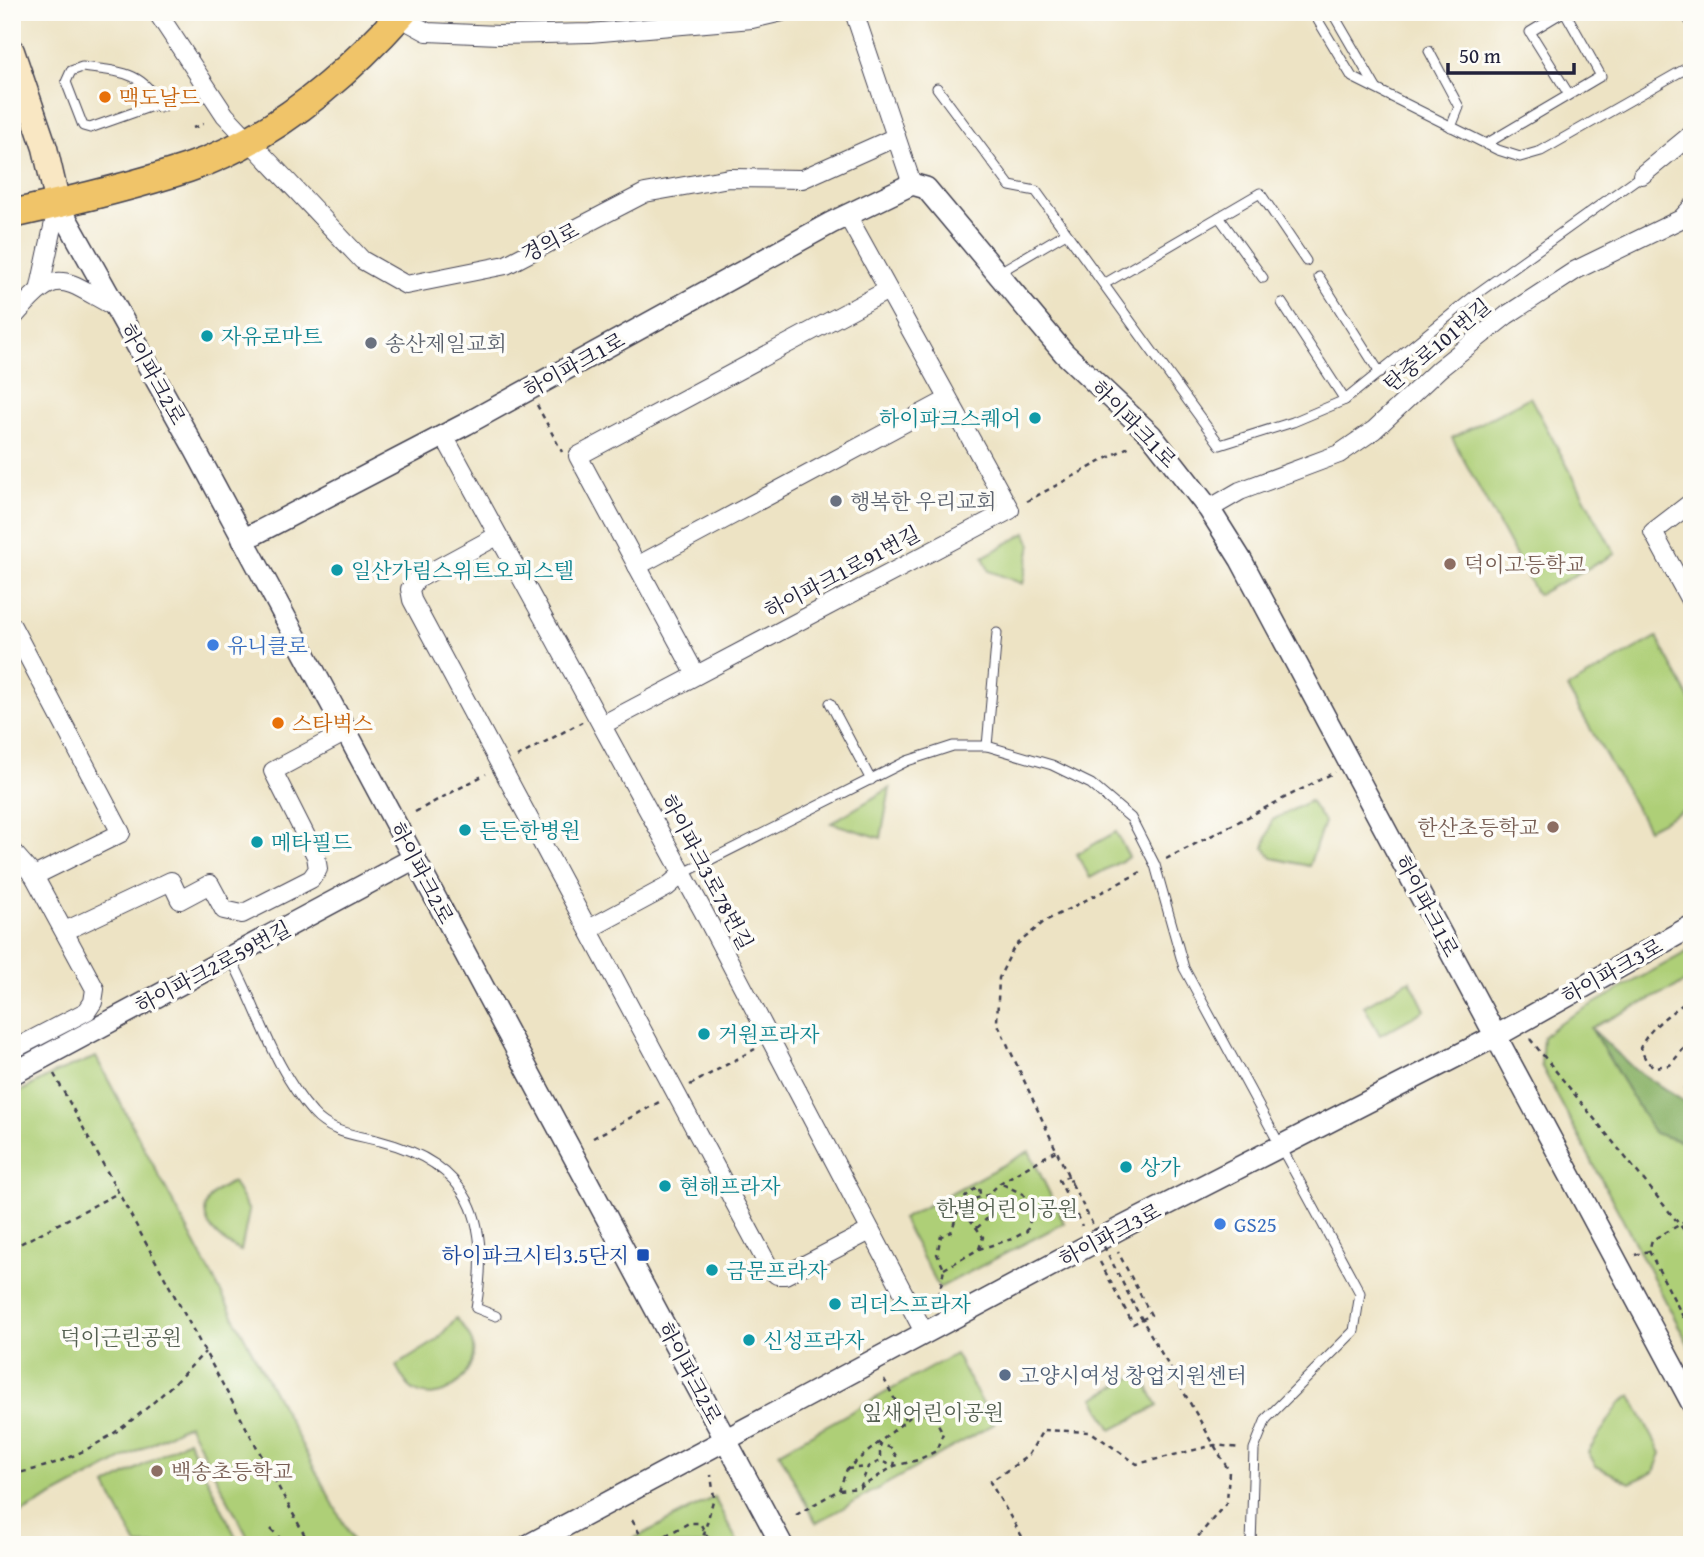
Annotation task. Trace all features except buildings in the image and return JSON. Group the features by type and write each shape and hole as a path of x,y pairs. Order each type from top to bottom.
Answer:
{"main road":[{"path":"12,214 189,168 249,139 304,106 352,65 397,14"},
{"path":"12,51 45,148 58,204"}],"street":[{"name":"경의로","path":"157,12 225,115 362,260 407,285 506,265 645,193 729,178 802,179 896,137"},
{"path":"397,14 427,32 499,35 604,32 752,19 782,12"},
{"path":"854,12 912,184"},
{"path":"1642,175 1692,134"},
{"name":"하이파크1로","path":"243,540 444,436 847,215 912,184 932,194 1064,353 1151,435 1209,509 1241,560 1692,1403"},
{"path":"40,287 58,204"},
{"name":"하이파크2로","path":"58,204 243,540 782,1545"},
{"name":"탄중로101번길","path":"1209,509 1240,491 1339,454 1374,430 1439,369 1507,315 1576,270 1681,219 1692,207"},
{"name":"하이파크1로91번길","path":"603,725 1010,510 847,215"},
{"path":"12,319 40,287 51,281 75,285 117,308"},
{"path":"696,675 578,456 888,290"},
{"path":"637,566 947,400"},
{"name":"하이파크3로78번길","path":"444,436 603,725 924,1332"},
{"path":"1692,502 1653,532 1692,604"},
{"path":"497,536 416,580 410,589 412,600 770,1269 776,1275 785,1275 870,1231"},
{"path":"12,625 121,832 34,876"},
{"path":"65,931 171,881 180,900 211,884 224,910 242,914 311,879 318,869 316,856 273,771 346,732"},
{"path":"12,851 34,876 95,989 93,1002 87,1011 12,1050"},
{"name":"하이파크2로59번길","path":"12,1074 413,859"},
{"path":"589,929 667,887 682,874"},
{"name":"하이파크3로","path":"529,1545 724,1437 1496,1036 1692,926"}],"lane":[{"path":"1313,12 1352,77 1486,144 1520,157 1541,150 1692,65"},
{"path":"1332,12 1377,90"},
{"path":"1486,144 1568,93 1601,76 1564,12 1530,32 1568,93"},
{"path":"1683,12 1692,24"},
{"path":"1429,51 1459,107 1451,127"},
{"path":"82,67 125,73 145,82 162,107 152,106 90,128 83,126 78,118 66,82 71,71 82,67"},
{"path":"937,88 1010,186 1036,191 1220,445 1293,422 1345,400 1475,295 1642,175"},
{"path":"1104,284 1260,193 1306,261"},
{"path":"1219,217 1263,278"},
{"path":"998,273 1066,233"},
{"path":"1319,277 1380,373"},
{"path":"1282,303 1345,400"},
{"path":"987,746 997,633"},
{"path":"831,703 871,780"},
{"path":"682,874 907,761 953,746 987,746 1052,765 1091,784 1131,818 1155,865 1184,968 1360,1293 1354,1331 1266,1419 1254,1449 1251,1545"},
{"path":"230,957 253,1002 265,1036 314,1115 342,1134 409,1149 432,1159 468,1201 478,1229 483,1258 476,1308 496,1316"}],"path":[{"path":"193,128 203,124"},
{"path":"533,398 562,452"},
{"path":"1027,501 1138,442"},
{"path":"509,762 582,722"},
{"path":"415,812 492,771"},
{"path":"1185,1545 1196,1539 1227,1502 1229,1471 1135,1307 1072,1184 997,1022 999,978 1014,947 1045,921 1336,772"},
{"path":"1692,998 1655,1025 1640,1048 1642,1055 1655,1067 1670,1065 1685,1048 1692,1027"},
{"path":"1526,1035 1550,1060 1583,1109 1649,1184 1692,1240"},
{"path":"684,1088 759,1047"},
{"path":"1692,1057 1690,1076 1684,1088 1692,1101"},
{"path":"50,1067 310,1545"},
{"path":"593,1138 667,1097"},
{"path":"979,1249 983,1237 967,1215 970,1200 980,1195 988,1195 1000,1183 1057,1150"},
{"path":"1069,1176 1059,1180 1082,1226"},
{"path":"944,1269 979,1249 1012,1239 1027,1231 1033,1210 1023,1194 1000,1183"},
{"path":"939,1296 944,1269 937,1254 941,1236 951,1232 960,1202 966,1193 979,1187 980,1195"},
{"path":"12,1248 119,1193"},
{"path":"977,1228 993,1213 993,1204 988,1195"},
{"path":"1692,1218 1653,1240 1649,1251 1692,1334"},
{"path":"1635,1255 1649,1251"},
{"path":"1100,1262 1133,1324 1151,1314 1118,1252"},
{"path":"12,1474 56,1462 103,1442 156,1403 205,1352"},
{"path":"884,1379 905,1419"},
{"path":"796,1515 839,1490 860,1488 894,1466 918,1460 936,1451 943,1433 934,1417 916,1412 905,1419 880,1444 847,1469 839,1490"},
{"path":"1027,1545 990,1482 1028,1456 1043,1430 1091,1432 1137,1464 1215,1445 1254,1449"},
{"path":"880,1444 880,1461"},
{"path":"880,1444 891,1448 896,1456 894,1466"},
{"path":"847,1469 868,1467 880,1461 894,1466"},
{"path":"860,1488 868,1467"},
{"path":"701,1545 714,1497 711,1475"},
{"path":"632,1520 647,1545 689,1523 700,1523 712,1545"},
{"path":"271,1529 287,1545"}],"green space":[{"path":"1530,397 1615,554 1537,595 1452,438"},
{"path":"1026,533 1031,545 1023,584 989,571 983,557"},
{"path":"1657,637 1692,703 1692,806 1648,829 1567,688"},
{"path":"890,788 881,838 831,823"},
{"path":"1310,801 1324,822 1309,866 1273,858 1264,848 1272,820"},
{"path":"1116,832 1129,857 1090,878 1077,854"},
{"path":"1692,949 1692,979 1591,1028 1654,1133 1692,1145 1692,1351 1541,1065 1543,1037 1559,1023"},
{"path":"1410,980 1425,1010 1380,1035 1364,1006"},
{"path":"1591,1028 1633,1068 1692,1107 1692,1145 1654,1133"},
{"name":"덕이근린공원","path":"96,1057 355,1545 252,1545 188,1424 12,1518 12,1096 53,1074"},
{"name":"한별어린이공원","path":"1029,1151 1064,1223 939,1288 902,1219"},
{"path":"233,1182 249,1211 241,1251 218,1236 206,1217 210,1198"},
{"path":"456,1318 473,1346 473,1357 463,1378 444,1392 433,1395 412,1389 396,1366 436,1341"},
{"name":"잎새어린이공원","path":"955,1354 994,1424 816,1523 779,1452"},
{"path":"1141,1373 1158,1406 1112,1430 1094,1398"},
{"path":"1631,1396 1661,1453 1654,1472 1630,1483 1596,1466 1588,1452 1620,1403"},
{"path":"188,1440 240,1545 137,1545 106,1486"},
{"path":"714,1497 739,1545 638,1545 635,1538"}],"place":[{"name":"맥도날드","path":"105,97"},
{"name":"자유로마트","path":"207,336"},
{"name":"송산제일교회","path":"371,343"},
{"name":"하이파크스퀘어","path":"1035,418"},
{"name":"행복한 우리교회","path":"836,501"},
{"name":"덕이고등학교","path":"1450,564"},
{"name":"일산가림스위트오피스텔","path":"337,570"},
{"name":"유니클로","path":"213,645"},
{"name":"스타벅스","path":"278,723"},
{"name":"한산초등학교","path":"1553,827"},
{"name":"든든한병원","path":"465,830"},
{"name":"메타필드","path":"257,842"},
{"name":"거원프라자","path":"704,1034"},
{"name":"상가","path":"1126,1167"},
{"name":"현해프라자","path":"665,1186"},
{"name":"GS25","path":"1220,1224"},
{"name":"하이파크시티3.5단지","path":"643,1255"},
{"name":"금문프라자","path":"712,1270"},
{"name":"리더스프라자","path":"835,1304"},
{"name":"신성프라자","path":"749,1340"},
{"name":"고양시여성 창업지원센터","path":"1005,1375"},
{"name":"백송초등학교","path":"157,1471"}]}
